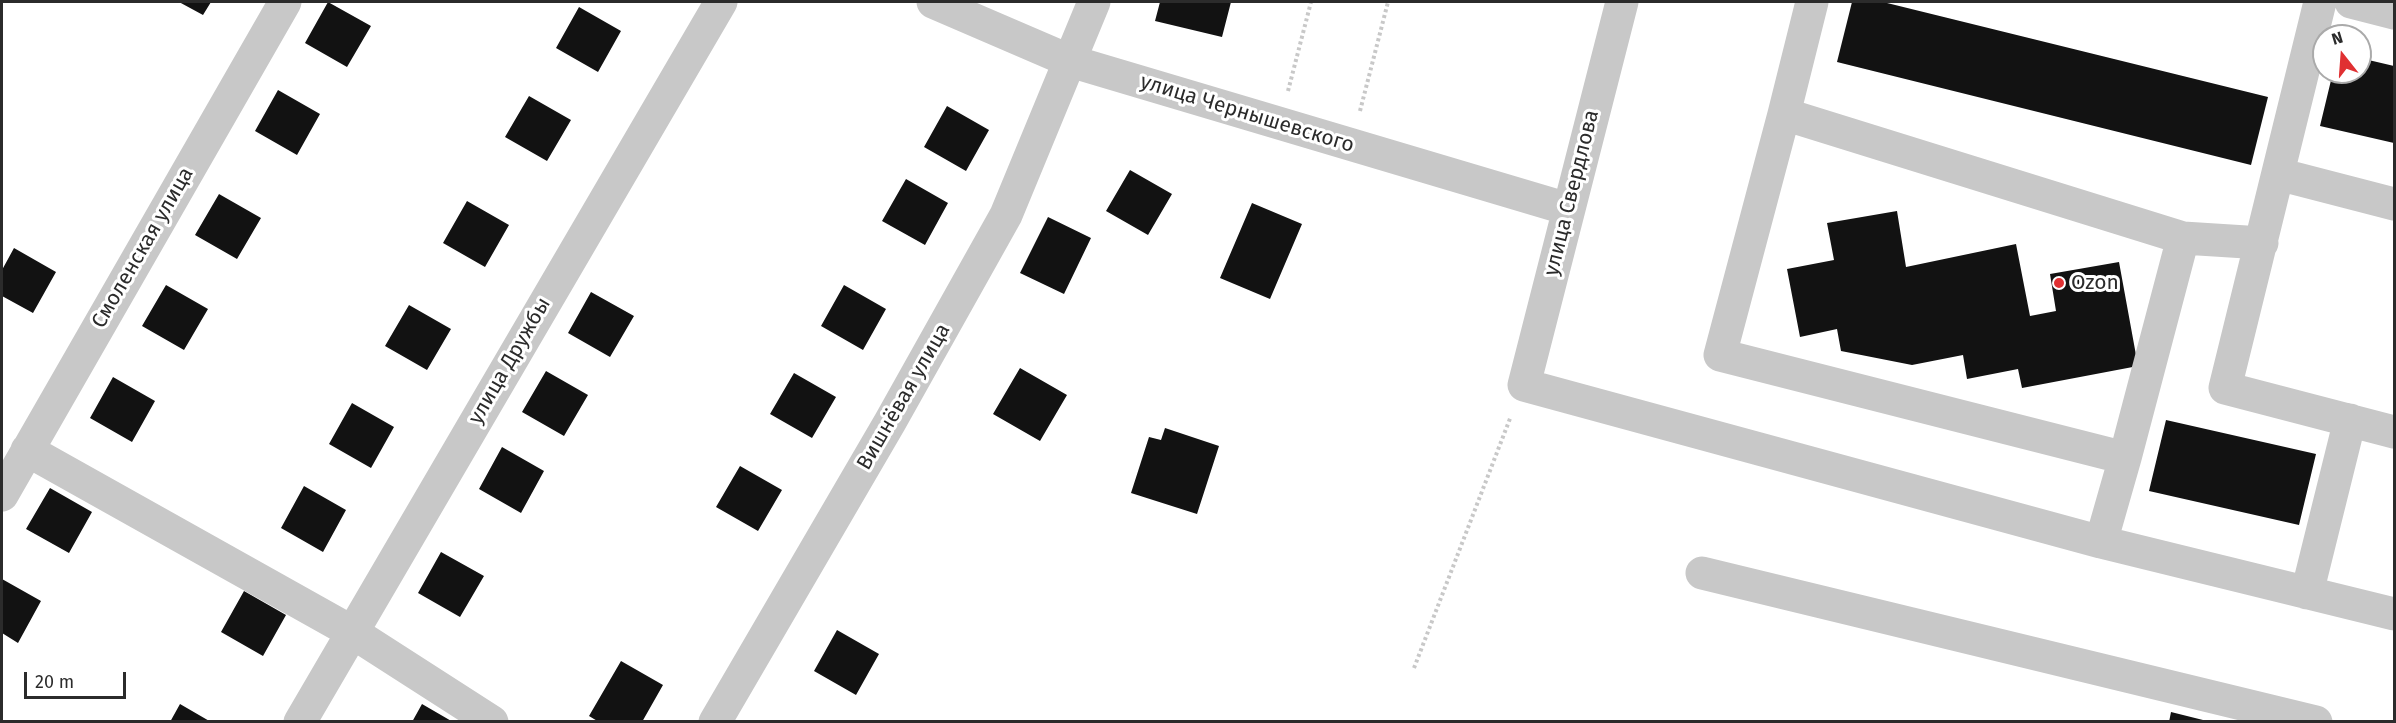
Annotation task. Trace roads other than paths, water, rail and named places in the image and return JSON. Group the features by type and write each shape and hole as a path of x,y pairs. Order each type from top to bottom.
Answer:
{"street":[{"name":"Смоленская улица","path":"2,495 285,2"},
{"name":"улица Дружбы","path":"300,722 721,2"},
{"name":"улица Чернышевского","path":"933,2 1070,61 1568,209"},
{"name":"Вишнёвая улица","path":"715,722 890,422 1006,215 1094,2"},
{"name":"улица Свердлова","path":"1622,2 1524,385 2101,542"},
{"path":"1812,2 1720,355 2125,458"},
{"path":"2320,2 2225,388 2394,432"},
{"path":"2351,2 2394,13"},
{"path":"1784,114 2183,238 2262,243"},
{"path":"2278,174 2394,204"},
{"path":"2183,238 2101,542 2394,614"},
{"path":"2307,593 2350,420"},
{"path":"27,450 352,632 492,722"},
{"path":"1702,573 2316,722"}],"place":[{"name":"Ozon","path":"2059,283"}]}
